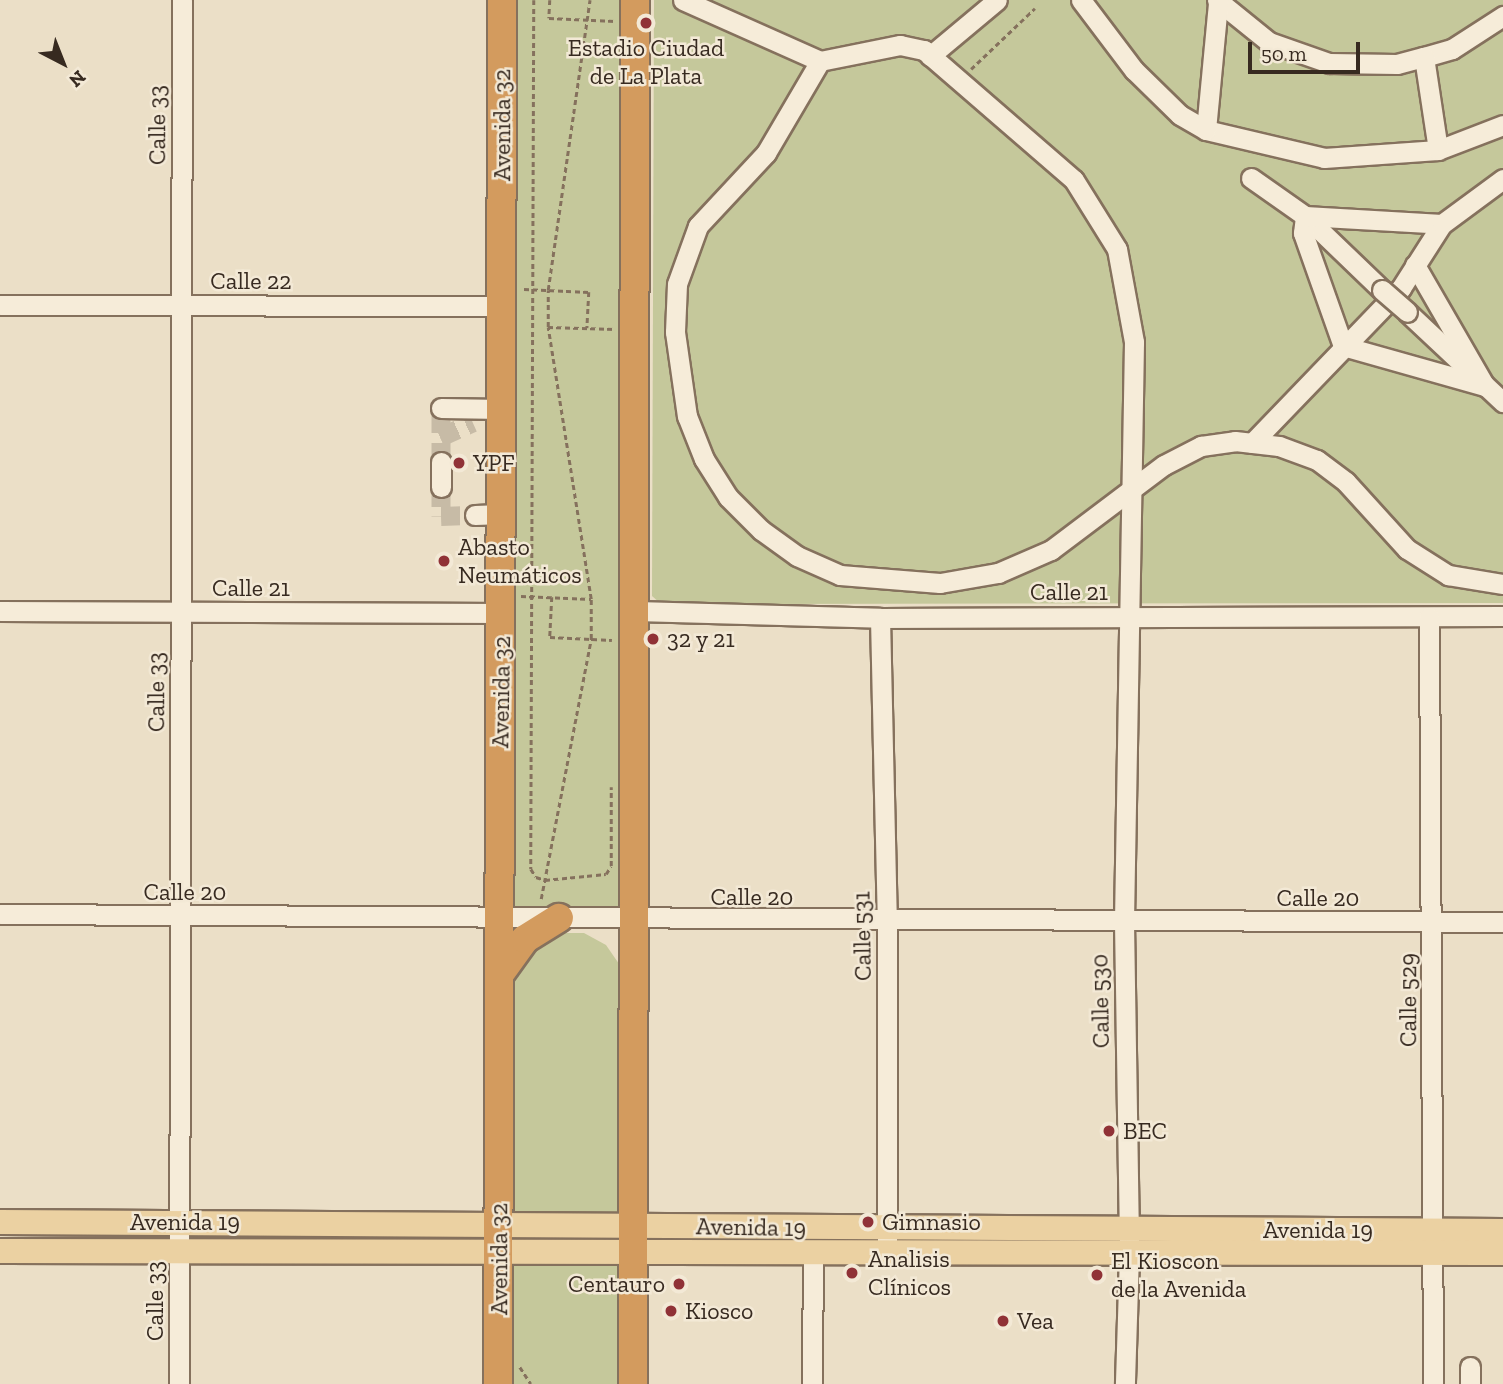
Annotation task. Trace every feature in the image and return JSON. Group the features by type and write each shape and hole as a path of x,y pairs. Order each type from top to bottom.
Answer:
{"highway":[{"name":"Avenida 32","path":"498,1384 498,909 502,604 489,514 502,410 502,0"},
{"path":"622,18 618,329 636,611 620,645 636,920 633,1384"},
{"path":"499,975 525,939 559,918"}],"main road":[{"name":"Avenida 19","path":"0,1222 179,1221 498,1238 1432,1242 1503,1253"},
{"name":"Avenida 19","path":"1432,1242 1503,1230"},
{"name":"Avenida 19","path":"0,1251 179,1251 498,1238"},
{"name":"Avenida 19","path":"634,1239 813,1254 887,1241"}],"street":[{"name":"Calle 33","path":"179,1384 182,0"},
{"path":"684,0 820,61 900,45 930,56 997,0"},
{"path":"1067,0 1095,24 1180,115 1206,130 1324,158 1438,150 1503,125"},
{"path":"1081,0 1095,24"},
{"path":"1206,130 1217,1"},
{"path":"1217,1 1269,42 1297,55 1329,63 1397,64 1424,57 1452,49 1503,16"},
{"name":"Calle 530","path":"930,56 1074,180 1117,249 1134,341 1129,490 1124,922 1129,1242 1125,1384"},
{"path":"1424,57 1438,150"},
{"path":"820,61 766,153 698,226 677,284 675,332 687,416 704,459 728,497 761,530 797,556 840,575 940,583 998,573 1051,550 1164,464 1201,446 1252,443 1279,446 1317,460 1346,482 1390,535 1448,575 1503,584"},
{"path":"1251,178 1305,216 1503,402"},
{"path":"1252,443 1401,288 1442,224 1503,178"},
{"path":"1305,216 1442,224"},
{"path":"1305,216 1303,233 1343,346"},
{"path":"1415,265 1485,386"},
{"name":"Calle 22","path":"0,305 181,306 502,297"},
{"path":"1343,346 1485,386"},
{"path":"441,408 502,410"},
{"path":"473,422 502,410"},
{"path":"440,462 440,487"},
{"name":"Calle 21","path":"0,611 180,612 502,604"},
{"name":"Calle 21","path":"636,611 880,618 1503,616"},
{"name":"Calle 529","path":"1429,617 1433,1384"},
{"name":"Calle 531","path":"880,618 887,922 887,1241"},
{"name":"Calle 20","path":"0,914 179,917 498,909 559,918 636,920 1503,922"},
{"path":"812,1384 813,1254"}],"path":[{"path":"534,0 531,869 545,880 606,874 611,866 611,786"},
{"path":"550,0 549,18 622,18"},
{"path":"498,909 540,902 590,639 591,599 548,327 548,290 590,20 590,0"},
{"path":"959,80 1035,8"},
{"path":"502,297 531,289 589,292 587,328"},
{"path":"548,327 618,329"},
{"path":"502,604 531,596 591,599"},
{"path":"552,597 550,637 590,639 620,645"},
{"path":"611,626 620,645"}],"green space":[{"path":"513,0 628,0 627,909 512,908"},
{"path":"654,0 1503,0 1503,603 661,604 652,596"},
{"path":"550,933 584,933 606,945 626,974 624,1218 510,1219 512,972"},
{"path":"512,1264 625,1266 625,1384 509,1384"}],"tunnel":[{"path":"441,408 441,462"},
{"path":"440,437 473,422"},
{"path":"441,487 441,516 475,515"}],"place":[{"name":"Estadio Ciudad de La Plata","path":"646,23"},
{"name":"YPF","path":"459,463"},
{"name":"Abasto Neumáticos","path":"444,561"},
{"name":"32 y 21","path":"653,639"},
{"name":"BEC","path":"1109,1131"},
{"name":"Gimnasio","path":"868,1222"},
{"name":"Analisis Clínicos","path":"852,1273"},
{"name":"El Kioscon de la Avenida","path":"1097,1275"},
{"name":"Centauro","path":"679,1284"},
{"name":"Kiosco","path":"671,1311"},
{"name":"Vea","path":"1003,1321"}]}
